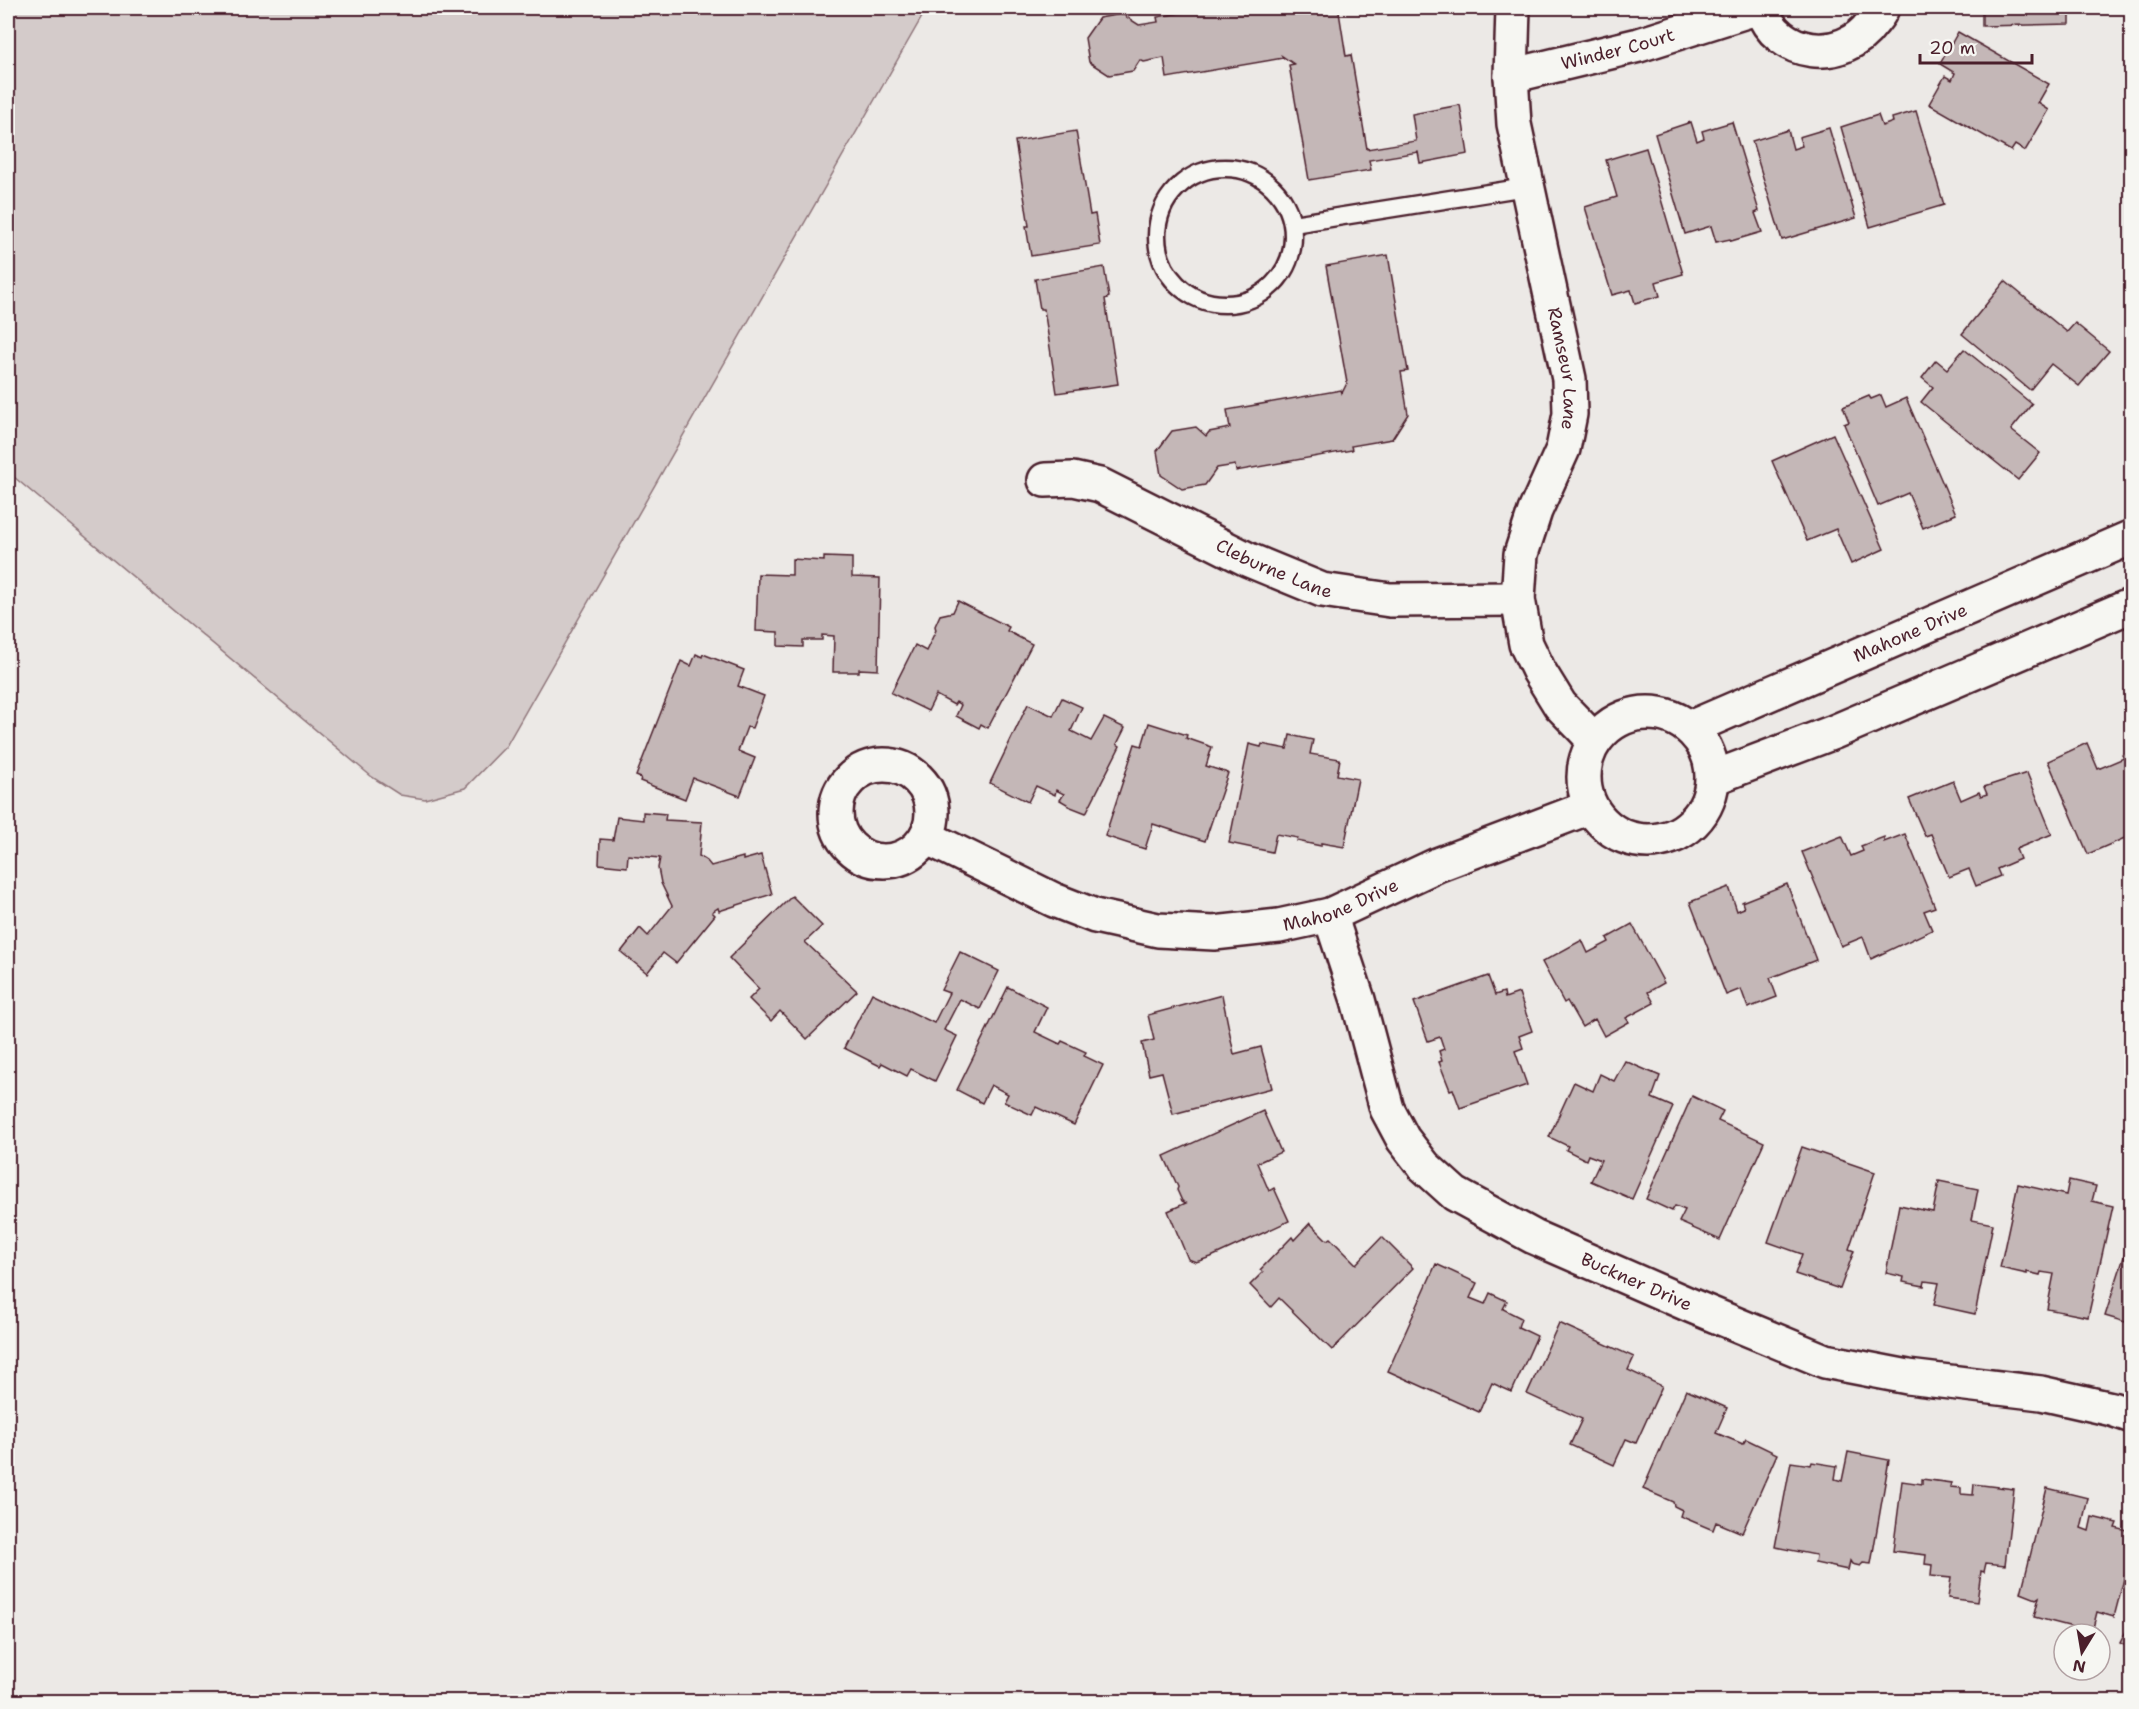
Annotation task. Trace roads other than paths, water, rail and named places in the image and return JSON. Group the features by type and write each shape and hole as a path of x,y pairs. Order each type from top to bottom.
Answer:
{"street":[{"name":"Ramseur Lane","path":"1513,8 1510,76 1514,124 1569,379 1570,414 1563,449 1535,511 1521,554 1518,599 1526,644 1539,671 1560,705 1595,741"},
{"name":"Winder Court","path":"1510,76 1638,45 1759,8 1774,31 1789,42 1797,47 1825,51 1845,47 1866,33 1882,8"},
{"name":"Cleburne Lane","path":"1045,480 1073,479 1100,485 1249,560 1322,590 1390,600 1518,599"},
{"name":"Mahone Drive","path":"1690,728 2132,537"},
{"path":"1713,778 1834,732 2132,605"},
{"path":"1658,714 1682,722 1690,728 1706,746 1712,761 1713,778 1706,805 1689,825 1667,838 1644,841 1616,834 1597,819 1590,807 1584,783 1588,756 1595,741 1612,724 1634,715 1658,714"},
{"name":"Mahone Drive","path":"926,837 1054,900 1095,916 1158,930 1214,933 1279,926 1330,915 1437,865 1590,807"},
{"name":"Buckner Drive","path":"1330,915 1359,1000 1387,1108 1403,1139 1424,1166 1455,1194 1534,1237 1826,1361 1908,1377 2042,1393 2112,1409 2132,1416"}],"lane":[{"path":"1216,168 1242,168 1270,182 1286,200 1293,224 1292,249 1278,280 1261,296 1239,305 1215,305 1197,300 1177,285 1162,264 1157,238 1161,212 1175,189 1191,176 1216,168"},
{"path":"1293,224 1526,187"}]}
